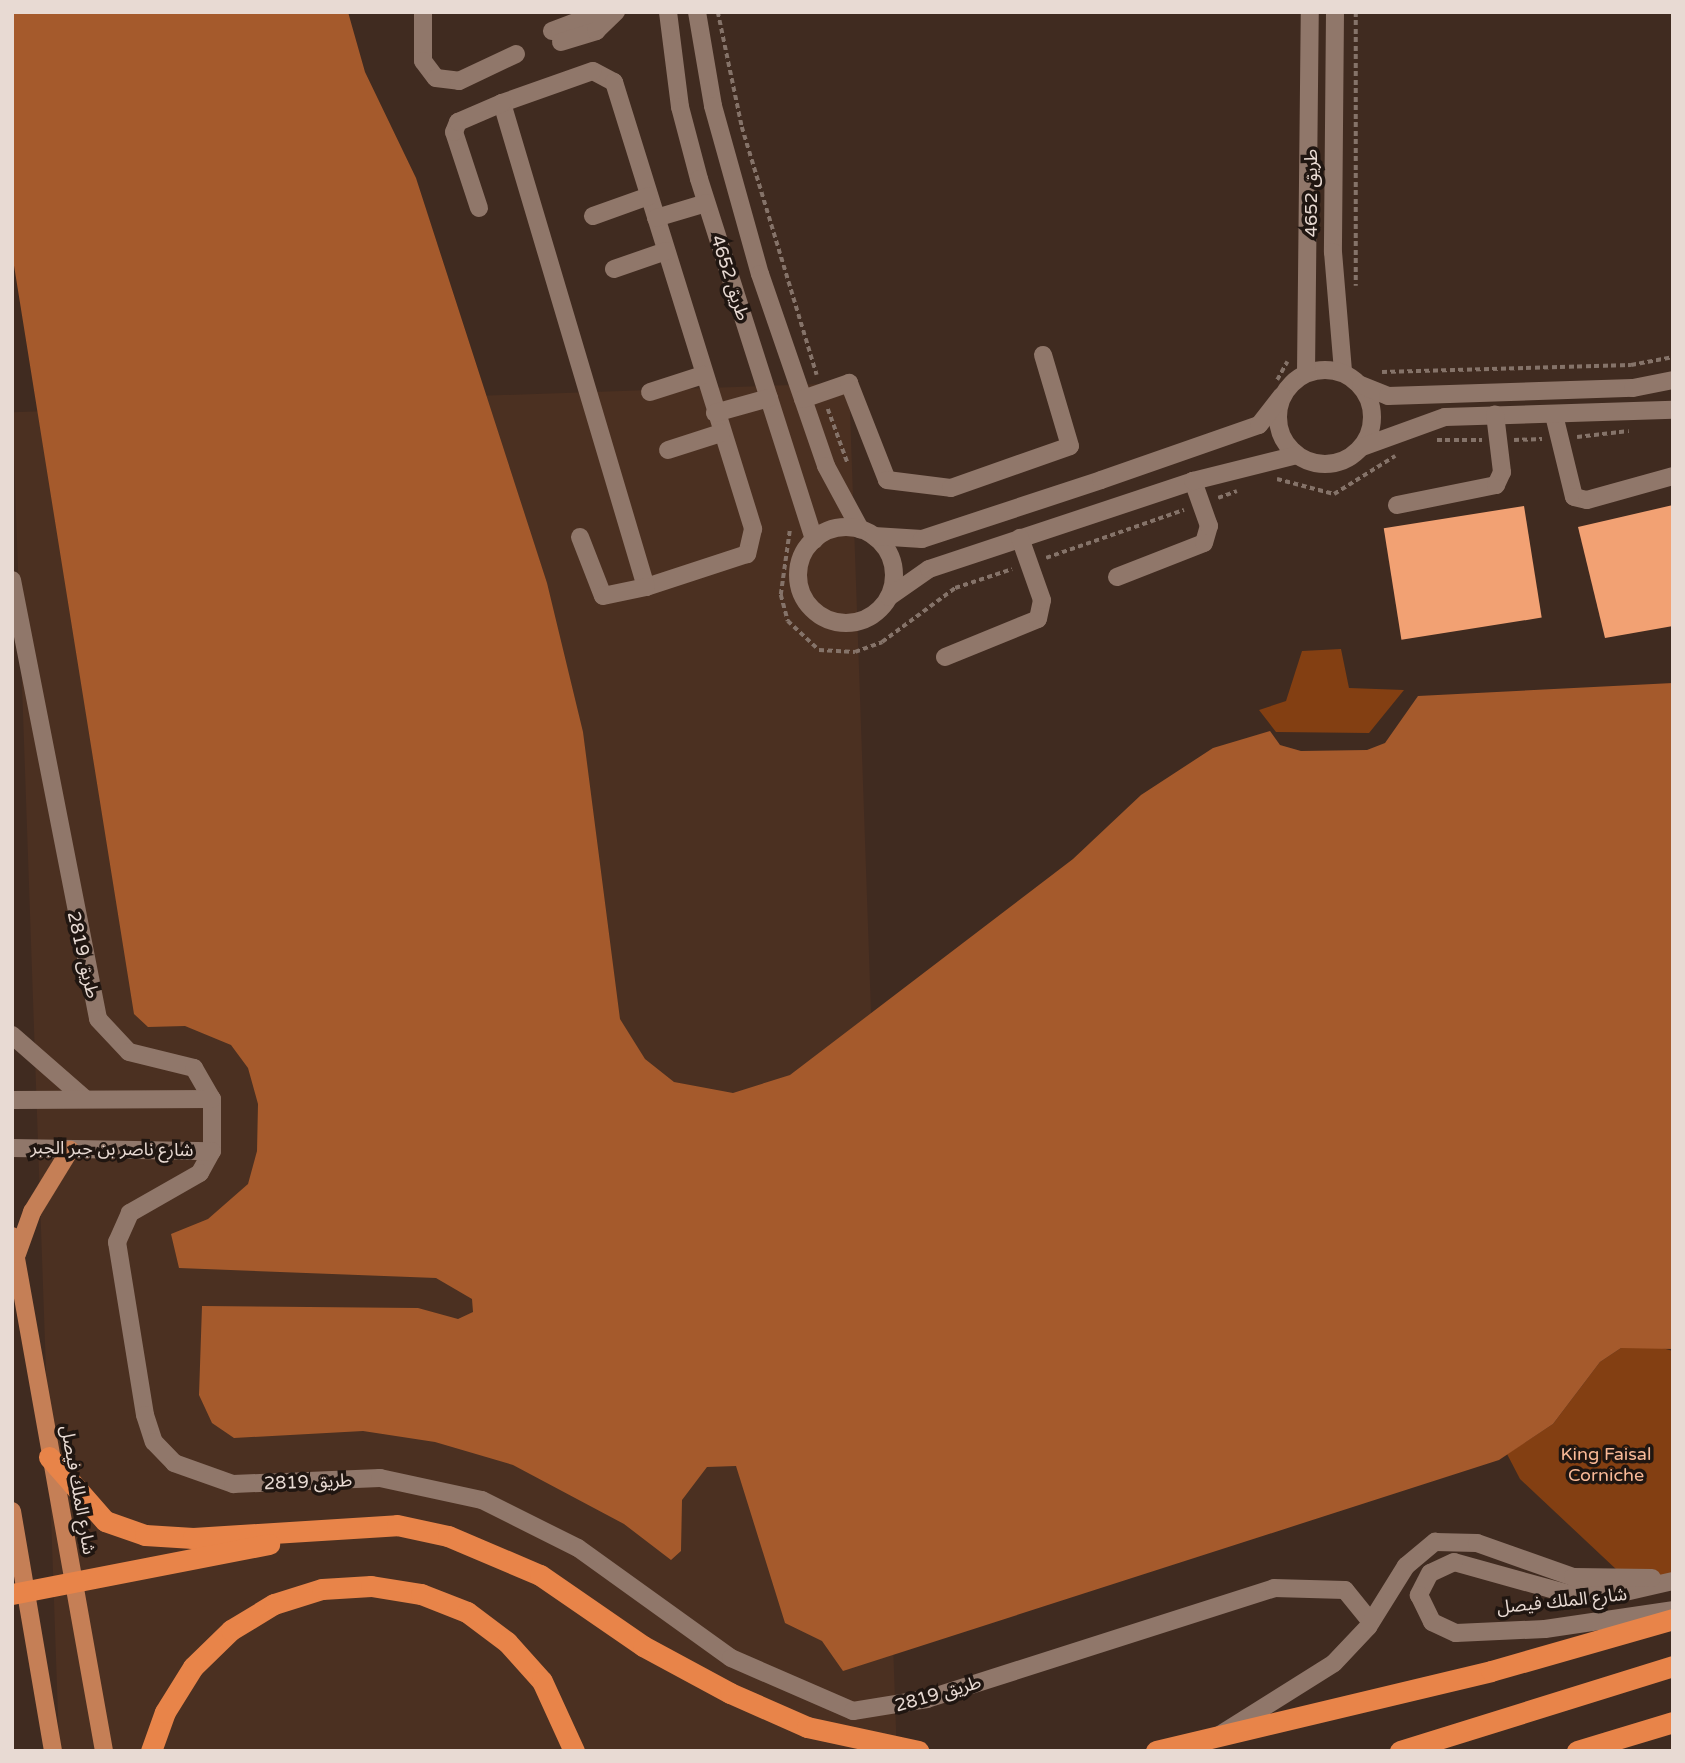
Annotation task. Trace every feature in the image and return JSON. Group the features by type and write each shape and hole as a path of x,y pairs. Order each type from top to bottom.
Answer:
{"highway":[{"path":"49,1457 105,1521 145,1535 397,1525 448,1536 540,1575 643,1646 730,1693 807,1727 918,1751"},
{"path":"19,1593 72,1587 340,1529"},
{"path":"151,1751 164,1712 193,1667 231,1630 286,1601 322,1589 371,1586 421,1594 467,1612 507,1642 542,1681 574,1751"},
{"path":"1156,1751 1216,1739 1673,1619"},
{"path":"1400,1751 1673,1666"},
{"path":"1577,1751 1673,1721"}],"main road":[{"path":"16,1257 32,1212 70,1150"},
{"name":"شارع الملك فيصل","path":"12,1236 72,1587 104,1751"},
{"path":"12,1511 19,1593 53,1751"}],"street":[{"path":"423,12 423,61 436,78 459,80 516,54"},
{"path":"602,12 557,36 596,31 616,12"},
{"name":"طريق 4652","path":"668,12 680,107 706,203 814,540"},
{"name":"طريق 4652","path":"698,12 716,119 803,399 826,466 867,533"},
{"name":"طريق 4652","path":"1306,373 1310,12"},
{"name":"طريق 4652","path":"1335,12 1332,252 1343,373"},
{"path":"479,208 454,131 458,122 502,103 593,71 606,74 649,196 753,530 751,547 747,554 646,587 603,596 580,537"},
{"path":"502,103 646,587"},
{"path":"593,215 649,196"},
{"path":"656,218 706,203"},
{"path":"614,269 666,251"},
{"path":"803,399 844,383 853,387 887,480 951,488 1070,446 1043,355"},
{"path":"1673,380 1633,388 1388,396 1361,385 1343,373 1306,373 1275,394 1259,425 922,539 828,531 814,540 797,572 812,610 826,619 854,622 878,611 889,597 929,569 1193,481 1297,454 1324,464 1423,421 1495,414 1554,415 1673,410"},
{"path":"650,392 703,375"},
{"path":"1361,385 1373,416 1362,447"},
{"path":"1275,394 1279,428 1297,454"},
{"path":"715,413 769,398"},
{"path":"1396,505 1496,485 1502,472 1495,414"},
{"path":"1554,415 1574,497 1587,500 1673,476"},
{"path":"668,450 721,433"},
{"path":"1117,577 1203,543 1209,526 1193,481"},
{"path":"867,533 892,562 889,597"},
{"path":"945,657 1038,619 1042,600 1020,538"},
{"name":"طريق 2819","path":"12,580 97,1019 129,1052 194,1068 212,1099"},
{"path":"12,1035 85,1099"},
{"path":"12,1100 212,1099 212,1151"},
{"name":"شارع ناصر بن جبر الجبر","path":"12,1148 212,1151"},
{"name":"طريق 2819","path":"212,1151 200,1173 130,1213 117,1242 154,1442 198,1476 272,1485 380,1479 482,1500 578,1548 731,1658 852,1711 927,1699 1274,1588 1345,1590 1371,1622"},
{"name":"شارع الملك فيصل","path":"1216,1739 1312,1680 1371,1622 1406,1566 1435,1542 1477,1543 1573,1577 1673,1579"},
{"name":"شارع الملك فيصل","path":"1673,1579 1616,1594 1569,1594 1454,1562 1430,1573 1419,1595 1432,1622 1456,1633 1545,1629 1673,1610"}],"path":[{"path":"718,12 742,127 822,391 850,469"},
{"path":"1356,12 1356,297"},
{"path":"1275,394 1294,350"},
{"path":"1372,368 1392,373 1592,366 1673,357"},
{"path":"1271,479 1334,494 1403,452"},
{"path":"1241,489 1248,486"}],"shaded area":[{"path":"12,12 348,12 365,72 416,178 547,583 583,732 620,1019 645,1059 674,1082 733,1093 790,1075 1073,859 1141,795 1213,748 1270,731 1280,745 1301,751 1367,750 1385,743 1418,696 1673,683 1673,1349 1621,1348 1600,1362 1553,1424 1499,1460 843,1671 822,1641 785,1623 736,1466 707,1467 682,1500 681,1551 671,1560 624,1524 513,1465 435,1442 363,1431 234,1438 212,1423 199,1395 202,1306 418,1308 458,1319 473,1312 472,1299 436,1278 179,1268 171,1234 208,1219 248,1184 257,1151 258,1104 248,1068 231,1045 185,1026 148,1027 134,1014 12,253"},
{"path":"849,383 897,1751 59,1751 13,412"}],"green space":[{"path":"1341,649 1349,688 1404,690 1369,733 1276,732 1259,710 1286,701 1302,651"},
{"name":"King Faisal Corniche","path":"1647,1344 1673,1351 1673,1577 1634,1586 1520,1479 1507,1454 1553,1424 1600,1362 1621,1348"}],"building":[{"path":"1673,505 1673,626 1605,638 1578,527"},
{"path":"1524,506 1542,618 1401,640 1384,528"}]}
